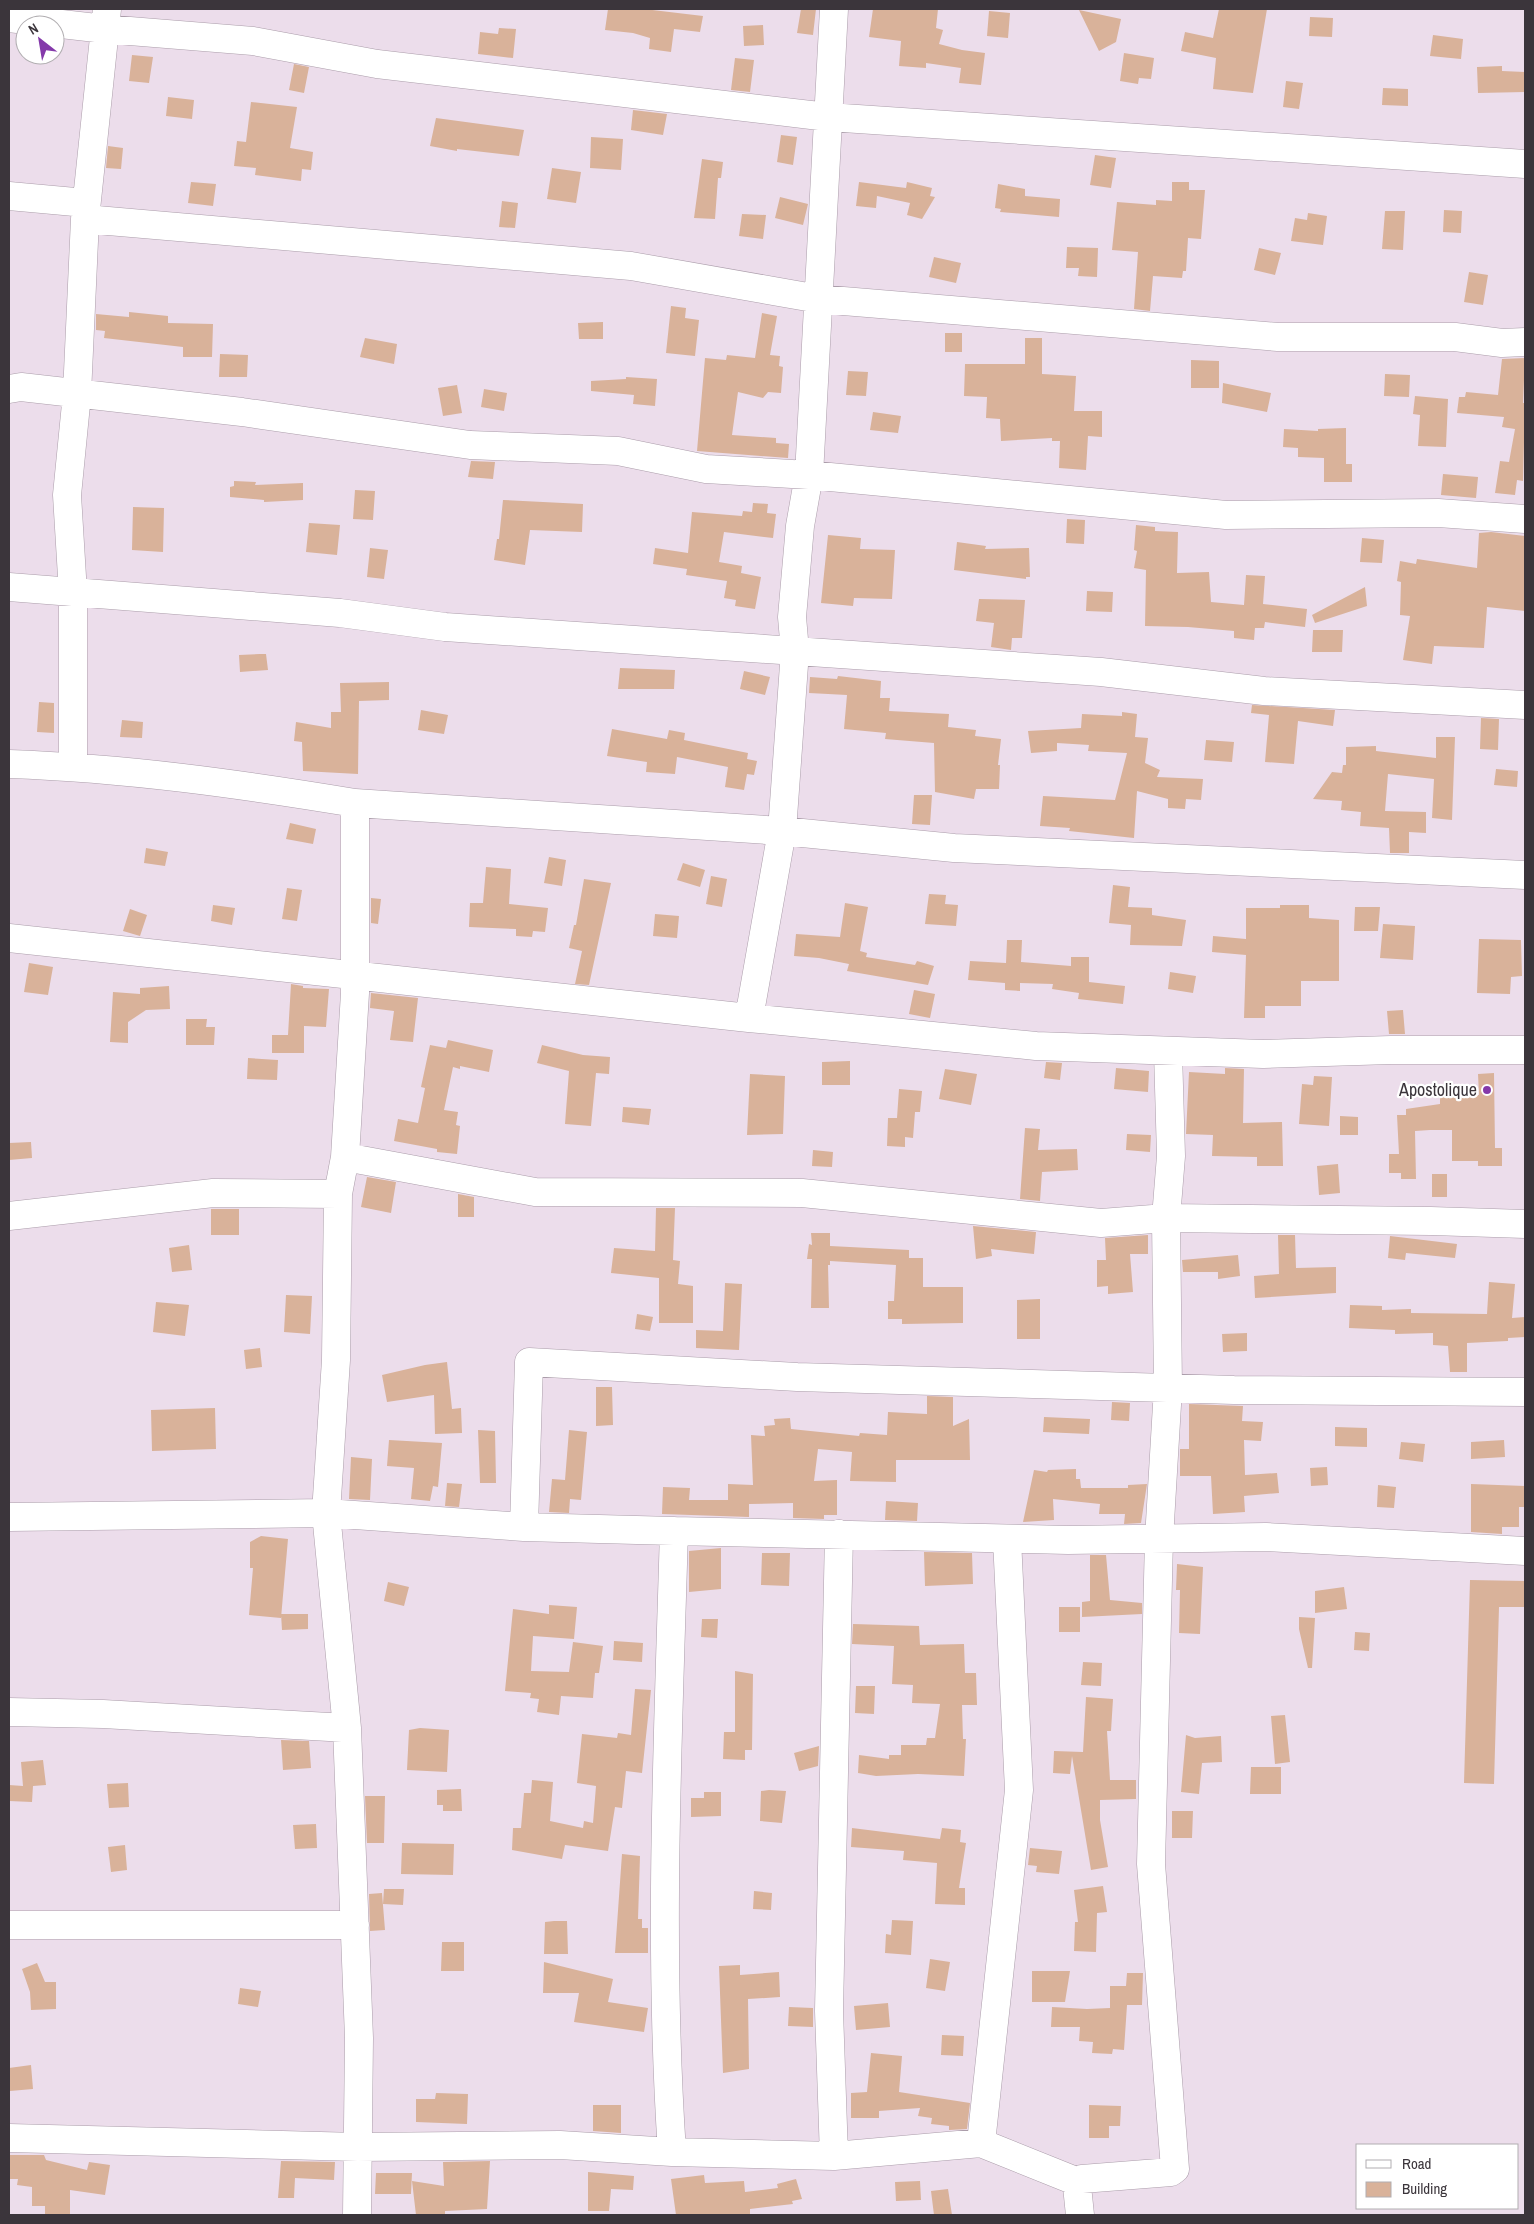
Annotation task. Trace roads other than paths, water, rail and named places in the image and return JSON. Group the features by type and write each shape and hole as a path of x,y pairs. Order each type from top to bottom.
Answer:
{"street":[{"path":"749,1018 782,831 795,651 792,617 800,526 808,475 834,9"},
{"path":"9,18 106,19 253,41 377,64 828,117 1525,164"},
{"path":"73,766 73,593 66,495 78,394 85,211 106,19"},
{"path":"9,196 85,211 631,266 819,299 1278,337 1455,337 1502,343 1525,342"},
{"path":"9,388 21,387 242,412 470,445 618,451 706,469 808,475 1226,515 1438,513 1525,519"},
{"path":"9,587 340,613 445,627 1101,672 1264,691 1525,705"},
{"path":"9,764 73,766 260,787 354,803 782,831 954,848 1525,875"},
{"path":"354,803 356,974 345,1157 338,1194 336,1360 326,1513 347,1728 359,2038 357,2215"},
{"path":"9,938 356,974 749,1018 1036,1046 1263,1054 1391,1050 1525,1050"},
{"path":"1078,2182 1082,2179 1171,2172 1175,2169 1150,1864 1159,1539 1168,1388 1166,1218 1171,1156 1168,1052"},
{"path":"345,1157 535,1192 802,1193 1101,1223 1166,1218 1525,1224"},
{"path":"9,1216 213,1194 338,1194"},
{"path":"524,1527 529,1362 797,1377 1168,1388 1467,1393 1525,1392"},
{"path":"9,1517 326,1513 524,1527 674,1532 1007,1539 1266,1537 1525,1551"},
{"path":"672,2152 666,2069 666,1799 674,1532"},
{"path":"834,2156 829,2010 838,1534"},
{"path":"981,2143 1019,1790 1007,1539"},
{"path":"9,1712 103,1714 347,1728"},
{"path":"9,1925 355,1925"},
{"path":"9,2138 358,2147 560,2145 672,2152 834,2156 981,2143 1078,2182"},
{"path":"1078,2182 1080,2215"}],"place":[{"name":"Apostolique","path":"1487,1090"}]}
